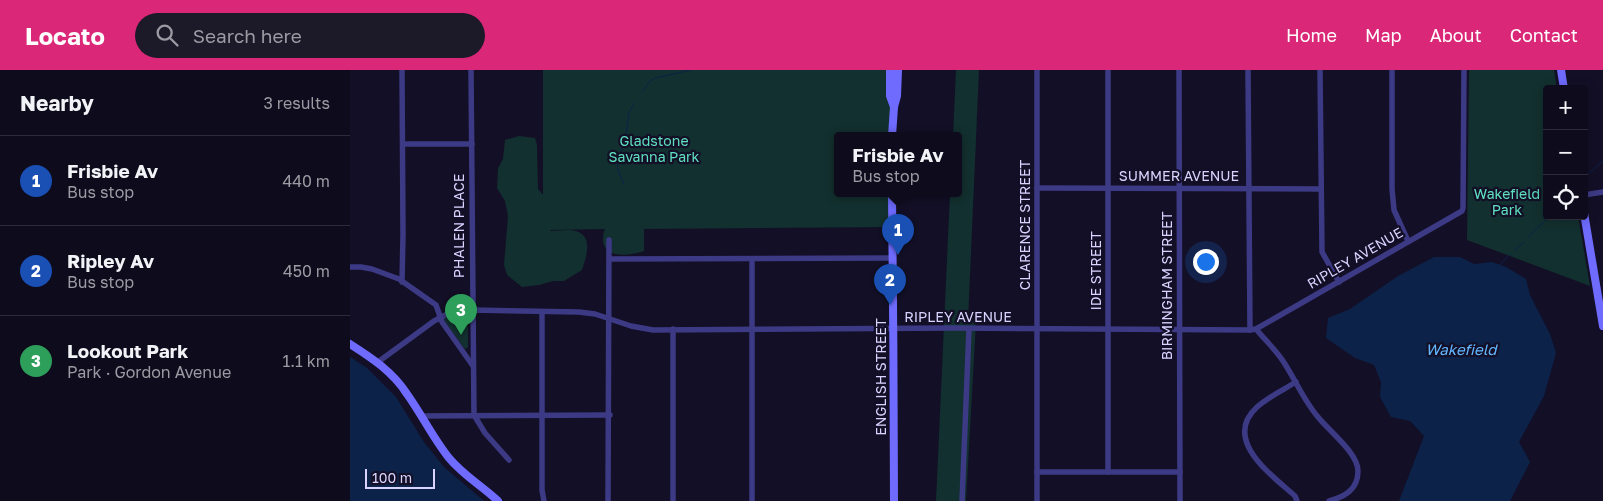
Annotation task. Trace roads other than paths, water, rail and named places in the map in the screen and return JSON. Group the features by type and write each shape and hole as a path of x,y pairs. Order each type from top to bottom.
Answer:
{"street":[{"path":"402,70 402,282"},
{"name":"PHALEN PLACE","path":"471,70 472,366 474,415"},
{"path":"890,70 890,96 894,107"},
{"path":"892,132 898,70"},
{"name":"CLARENCE STREET","path":"1037,501 1038,70"},
{"name":"IDE STREET","path":"1108,70 1108,472"},
{"name":"BIRMINGHAM STREET","path":"1179,70 1180,501"},
{"path":"1248,70 1253,330 1282,360 1316,415 1351,453 1358,466 1358,476 1351,490 1343,496 1328,501"},
{"path":"1320,70 1322,252 1339,282"},
{"path":"1392,70 1393,203 1396,218 1408,242"},
{"name":"RIPLEY AVENUE","path":"378,362 441,317 453,311 472,310 578,312 653,330 1253,330 1462,211 1464,70"},
{"path":"1561,70 1563,85"},
{"path":"403,144 472,144"},
{"name":"SUMMER AVENUE","path":"1037,188 1321,189"},
{"path":"1588,194 1603,192"},
{"name":"ENGLISH STREET","path":"892,197 894,501"},
{"path":"1585,220 1603,326"},
{"path":"608,501 610,240"},
{"path":"610,260 892,258"},
{"path":"752,259 752,501"},
{"path":"350,266 372,269 402,282 436,305 441,317 472,366"},
{"path":"542,312 542,490 544,501"},
{"path":"673,330 673,501"},
{"path":"962,501 969,330"},
{"path":"350,344 378,362 393,376 407,393 449,458 498,501"},
{"path":"1296,382 1257,407 1250,416 1246,434 1248,448 1254,458 1295,496 1297,501"},
{"path":"474,415 485,433 509,460"},
{"path":"421,416 610,415"},
{"path":"1037,472 1180,472"}],"water":[{"name":"Wakefield","path":"1434,257 1460,257 1474,264 1492,262 1506,267 1526,279 1530,295 1550,334 1556,353 1544,396 1519,442 1530,462 1510,501 1399,501 1424,436 1410,421 1391,417 1380,397 1381,382 1374,365 1355,358 1326,338 1328,318 1350,309 1398,276"},
{"path":"350,357 367,368 396,397 424,442 444,467 484,501 350,501"}],"waterway":[{"path":"642,92 650,81 655,78 691,70"},
{"path":"624,184 618,170 617,160 625,141 629,113 634,103"},
{"path":"1587,175 1603,161"},
{"path":"1528,237 1546,220"},
{"path":"1515,250 1524,242"},
{"path":"1500,265 1510,254"}],"place":[{"name":"Frisbie Av","path":"898,255"},
{"name":"Ripley Av","path":"890,305"},
{"name":"Lookout Park","path":"461,335"}],"park label":[{"name":"Gladstone Savanna Park","path":"654,149"},
{"name":"Wakefield Park","path":"1507,202"}]}
